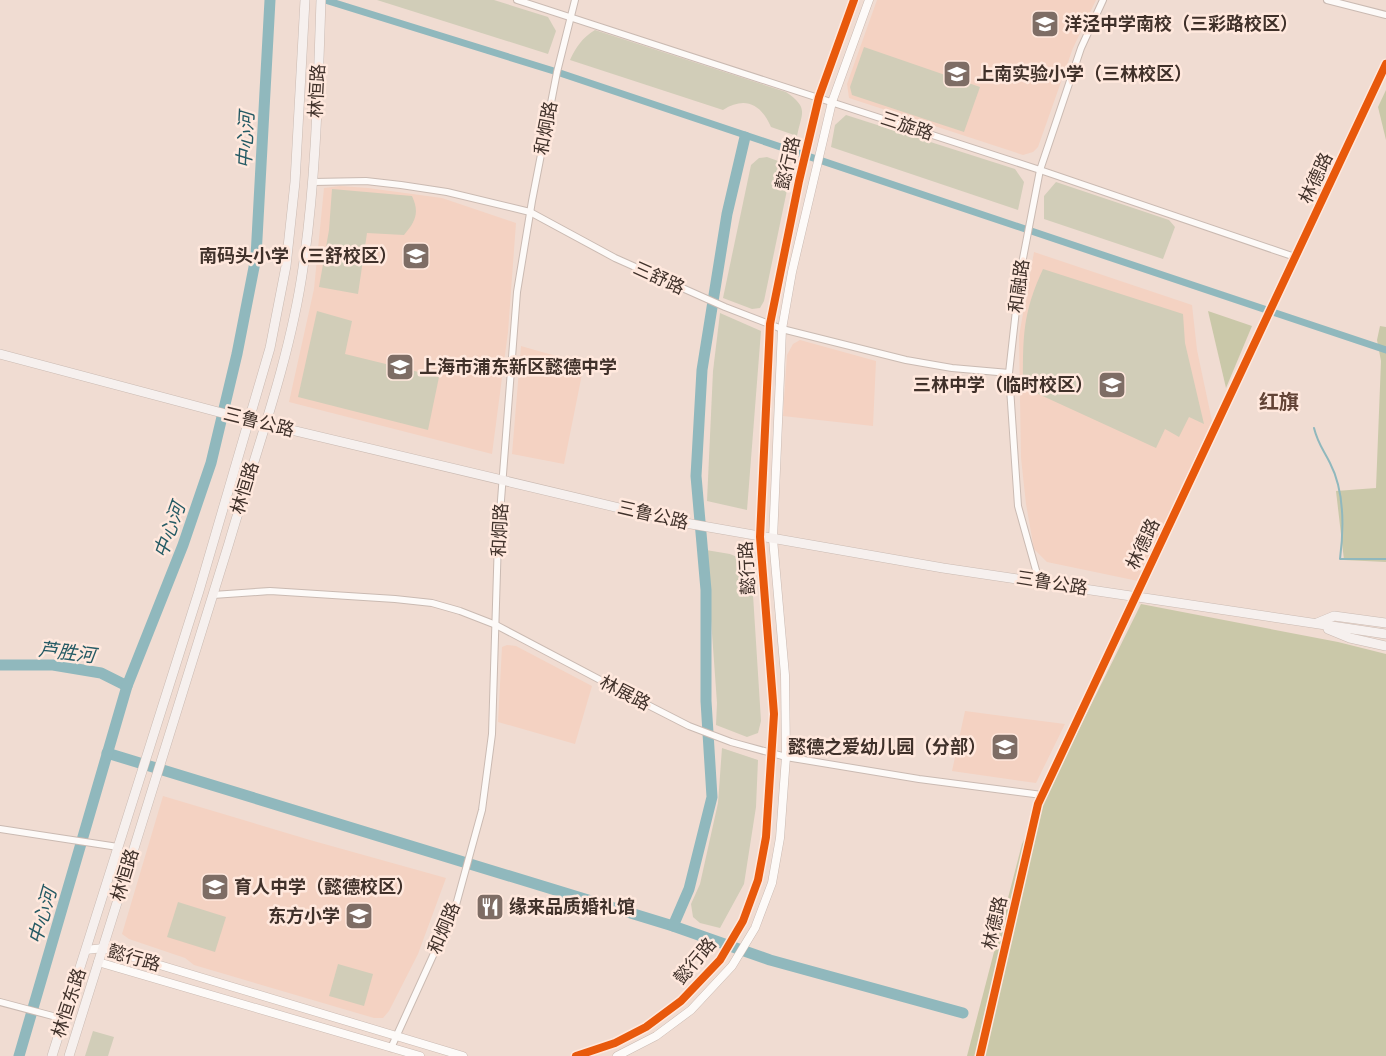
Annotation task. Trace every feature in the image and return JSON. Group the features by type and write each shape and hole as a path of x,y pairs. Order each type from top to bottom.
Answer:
{"main road":[{"name":"林恒路","path":"86,950 148,752 275,324 286,266 296,182 305,0"},
{"name":"林恒路","path":"98,962 213,595 265,423 295,311 303,268 313,182 321,0"},
{"name":"三鲁公路","path":"0,354 246,419 504,479 669,520 760,537 1386,634"},
{"name":"三鲁公路","path":"1316,624 1334,616 1386,623"},
{"name":"三鲁公路","path":"1316,624 1350,638 1386,646"},
{"name":"懿行路","path":"86,950 98,962"},
{"name":"林恒东路","path":"52,1056 86,950"},
{"name":"林恒东路","path":"69,1056 98,962"}],"street":[{"name":"三旋路","path":"517,0 1040,170 1295,258"},
{"name":"和炯路","path":"391,1048 456,905 482,810 492,734 498,539 504,479 507,402 517,292 530,212 575,0"},
{"name":"懿行路","path":"576,1056 615,1043 646,1027 681,1001 720,960 742,921 758,880 766,837 773,754 772,676 765,620 760,537 770,324 799,181 819,97 854,0"},
{"name":"懿行路","path":"617,1056 656,1036 691,1010 732,966 755,928 772,883 780,838 786,757 785,675 773,539 782,329 792,272 824,131 832,102 869,0"},
{"name":"和融路","path":"1039,581 1018,506 1009,373 1020,274 1040,170 1081,48 1103,0"},
{"path":"1327,0 1386,15"},
{"name":"林德路","path":"980,1056 1038,804 1386,64"},
{"name":"三舒路","path":"313,182 366,182 401,185 447,192 530,212 615,258 725,307 782,329 906,360 952,368 1009,373"},
{"name":"林展路","path":"213,595 270,591 432,603 460,611 496,625 689,726 731,742 786,757 919,779 1042,795"},
{"path":"0,829 118,847"},
{"name":"懿行路","path":"86,950 103,948 462,1056"},
{"name":"懿行路","path":"98,962 420,1056"},
{"path":"0,1002 64,1019"}],"shaded area":[{"path":"377,0 494,0 548,17 556,31 548,54"},
{"name":"上南实验小学（三林校区）","path":"877,0 1096,0 1073,48 1038,147 1033,152 1023,155 849,98 847,84"},
{"path":"595,30 786,92 798,102 802,111 797,136 771,127 762,113 751,105 745,103 738,104 723,110 570,60 580,43"},
{"path":"864,47 980,87 964,132 852,95 850,87"},
{"path":"1386,90 1386,140 1378,107"},
{"path":"846,115 1015,169 1024,182 1018,210 831,147 835,125"},
{"path":"767,157 792,166 764,301 760,308 752,309 723,298 751,165 759,158"},
{"path":"1056,182 1169,220 1175,227 1163,259 1044,219 1044,196"},
{"path":"340,186 442,198 516,223 508,332 492,454 289,402 314,289 324,188"},
{"path":"332,189 412,196 416,207 415,217 404,235 367,233 358,294 319,287 329,230"},
{"name":"三林中学（临时校区）","path":"1034,252 1192,305 1197,350 1212,421 1138,581 1047,562 1034,549 1026,504 1021,458 1019,336"},
{"path":"1043,269 1183,314 1185,343 1204,424 1189,417 1179,437 1165,429 1156,448 1023,387 1023,354 1027,313"},
{"path":"317,311 352,321 345,354 439,377 428,430 298,397"},
{"path":"1208,311 1252,326 1226,388"},
{"path":"720,313 761,331 747,510 707,501 713,371"},
{"path":"1380,326 1386,327 1386,562 1344,560 1336,491 1376,488 1381,361 1377,340"},
{"path":"800,340 876,361 873,426 783,416 787,355 793,344"},
{"path":"521,346 584,364 564,464 512,454"},
{"path":"706,550 730,554 744,560 752,579 761,721 758,733 747,737 716,725 717,703"},
{"path":"1141,604 1338,642 1386,654 1386,1056 967,1056 1022,844"},
{"path":"507,645 516,646 592,686 575,744 498,722 502,647"},
{"name":"懿德之爱幼儿园（分部）","path":"965,711 1065,724 1036,783 952,771"},
{"path":"722,748 758,760 756,807 744,884 720,928 700,923 693,917 691,904 700,884 718,803"},
{"path":"163,796 446,878 418,954 389,1011 383,1018 374,1018 194,965 185,958 129,939 122,934"},
{"path":"178,902 226,917 215,952 167,937"},
{"path":"338,964 373,974 364,1006 329,996"},
{"path":"93,1031 114,1037 108,1056 85,1056"}],"waterway":[{"name":"中心河","path":"19,1056 127,686 183,545 211,463 237,354 256,257 270,0"},
{"path":"325,0 557,72 1386,350"},
{"path":"673,926 689,889 712,797 706,701 706,590 696,476 702,370 727,214 745,137"},
{"path":"1314,428 1335,474 1341,498 1343,523 1340,559 1386,559"},
{"name":"芦胜河","path":"0,665 53,665 101,673 127,686"},
{"path":"107,753 673,926 770,960 963,1013"}],"cycle path":[{"path":"576,1056 615,1043 646,1027 681,1001 720,960 743,921 758,880 766,837 774,714 760,537 770,324 799,181 819,97 854,0"},
{"path":"980,1056 1038,804 1386,64"}],"place":[{"name":"洋泾中学南校（三彩路校区）","path":"1045,24"},
{"name":"上南实验小学（三林校区）","path":"957,74"},
{"name":"南码头小学（三舒校区）","path":"416,256"},
{"name":"上海市浦东新区懿德中学","path":"400,367"},
{"name":"三林中学（临时校区）","path":"1112,385"},
{"name":"懿德之爱幼儿园（分部）","path":"1005,747"},
{"name":"育人中学（懿德校区）","path":"215,887"},
{"name":"缘来品质婚礼馆","path":"490,907"},
{"name":"东方小学","path":"359,916"}],"district":[{"name":"红旗","path":"1279,402"}]}
